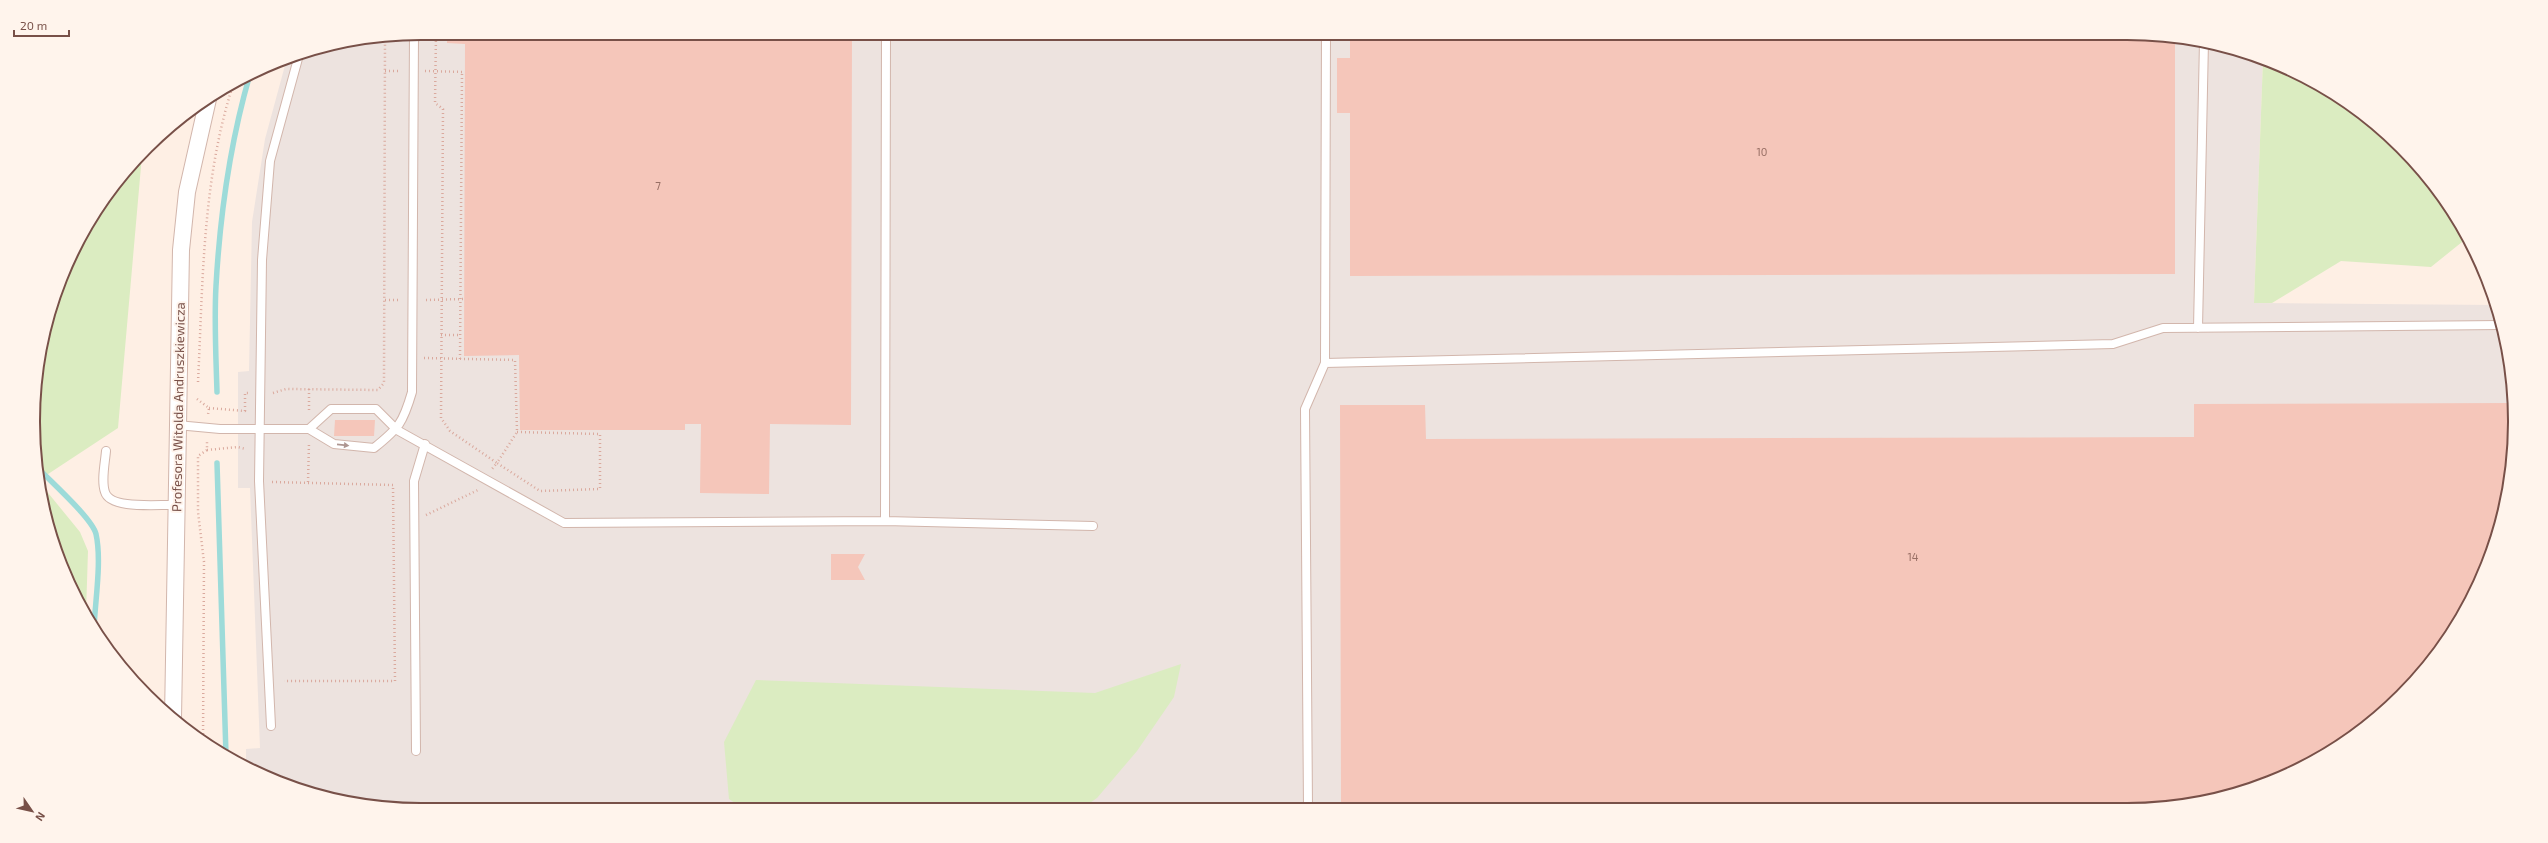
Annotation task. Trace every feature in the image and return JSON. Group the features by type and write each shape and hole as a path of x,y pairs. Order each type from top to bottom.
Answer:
{"street":[{"name":"Profesora Witolda Andruszkiewicza","path":"174,711 177,425 181,250 187,192 206,107"}],"lane":[{"path":"177,425 208,428 309,429 334,444 374,448 397,430 407,409 412,392 414,358 414,40"},
{"path":"886,40 886,521"},
{"path":"1308,803 1305,409 1325,363 1326,40"},
{"path":"2198,328 2204,48"},
{"path":"271,726 259,481 262,260 268,182 274,147 297,61"},
{"path":"1325,363 2113,344 2163,328 2496,326"},
{"path":"309,429 331,409 376,409 397,430 425,444 564,522 886,521 1093,526"},
{"path":"416,751 413,521 414,481 425,444"},
{"path":"106,451 104,489 109,499 120,504 176,505"}],"path":[{"path":"436,40 435,103 443,109 440,409 444,424 450,431 540,491 600,489 600,434 517,432"},
{"path":"197,392 197,400 209,408 245,411 245,393 275,393 286,389 378,390 384,383 385,42"},
{"path":"460,359 462,72"},
{"path":"198,384 210,193 217,146 232,91"},
{"path":"441,335 460,335"},
{"path":"413,521 478,490 517,432 515,360 414,358"},
{"path":"207,450 209,408"},
{"path":"203,734 204,562 198,512 198,456 207,450 238,446 246,449 246,457"},
{"path":"259,481 393,485 395,681 284,681"}],"shaded area":[{"path":"2126,40 2176,43 2225,53 2263,65 2254,303 2490,305 2501,347 2505,372 2508,422 2505,471 2501,496 2488,544 2469,590 2444,633 2429,654 2396,691 2359,724 2338,739 2295,764 2249,783 2201,796 2176,800 2126,803 422,803 372,800 347,796 299,783 246,760 246,749 260,748 250,488 238,488 238,372 249,371 252,222 265,139 285,65 299,60 347,47 397,41"}],"green space":[{"path":"2263,65 2295,79 2317,91 2359,119 2378,135 2413,170 2429,189 2444,210 2463,241 2431,267 2341,261 2272,303 2254,303"},
{"path":"141,163 118,428 44,477 40,422 43,372 47,347 60,299 79,253 91,231 119,189"},
{"path":"46,490 80,532 88,551 86,603 79,590 60,544"},
{"path":"1181,664 1174,697 1137,751 1097,798 1090,803 735,803 729,799 724,742 756,680 1095,693"}],"building":[{"path":"447,40 852,40 851,425 770,424 769,494 700,493 701,424 685,424 685,430 520,430 519,355 464,356 465,44 447,43"},
{"path":"1350,40 2126,40 2175,43 2175,274 1350,276 1350,113 1337,113 1337,58 1350,58"},
{"path":"2507,403 2507,446 2501,496 2488,544 2469,590 2457,612 2429,654 2396,691 2378,708 2338,739 2295,764 2249,783 2225,790 2201,796 2151,802 1341,803 1340,405 1425,405 1426,439 2194,437 2194,404"},
{"path":"335,420 375,420 374,436 334,436"},
{"path":"831,554 865,554 858,567 865,580 831,580"}],"waterway":[{"path":"217,392 215,299 220,232 232,152 248,82"},
{"path":"217,463 226,749"},
{"path":"43,473 79,509 93,527 96,534 98,545 98,569 95,618"}]}
